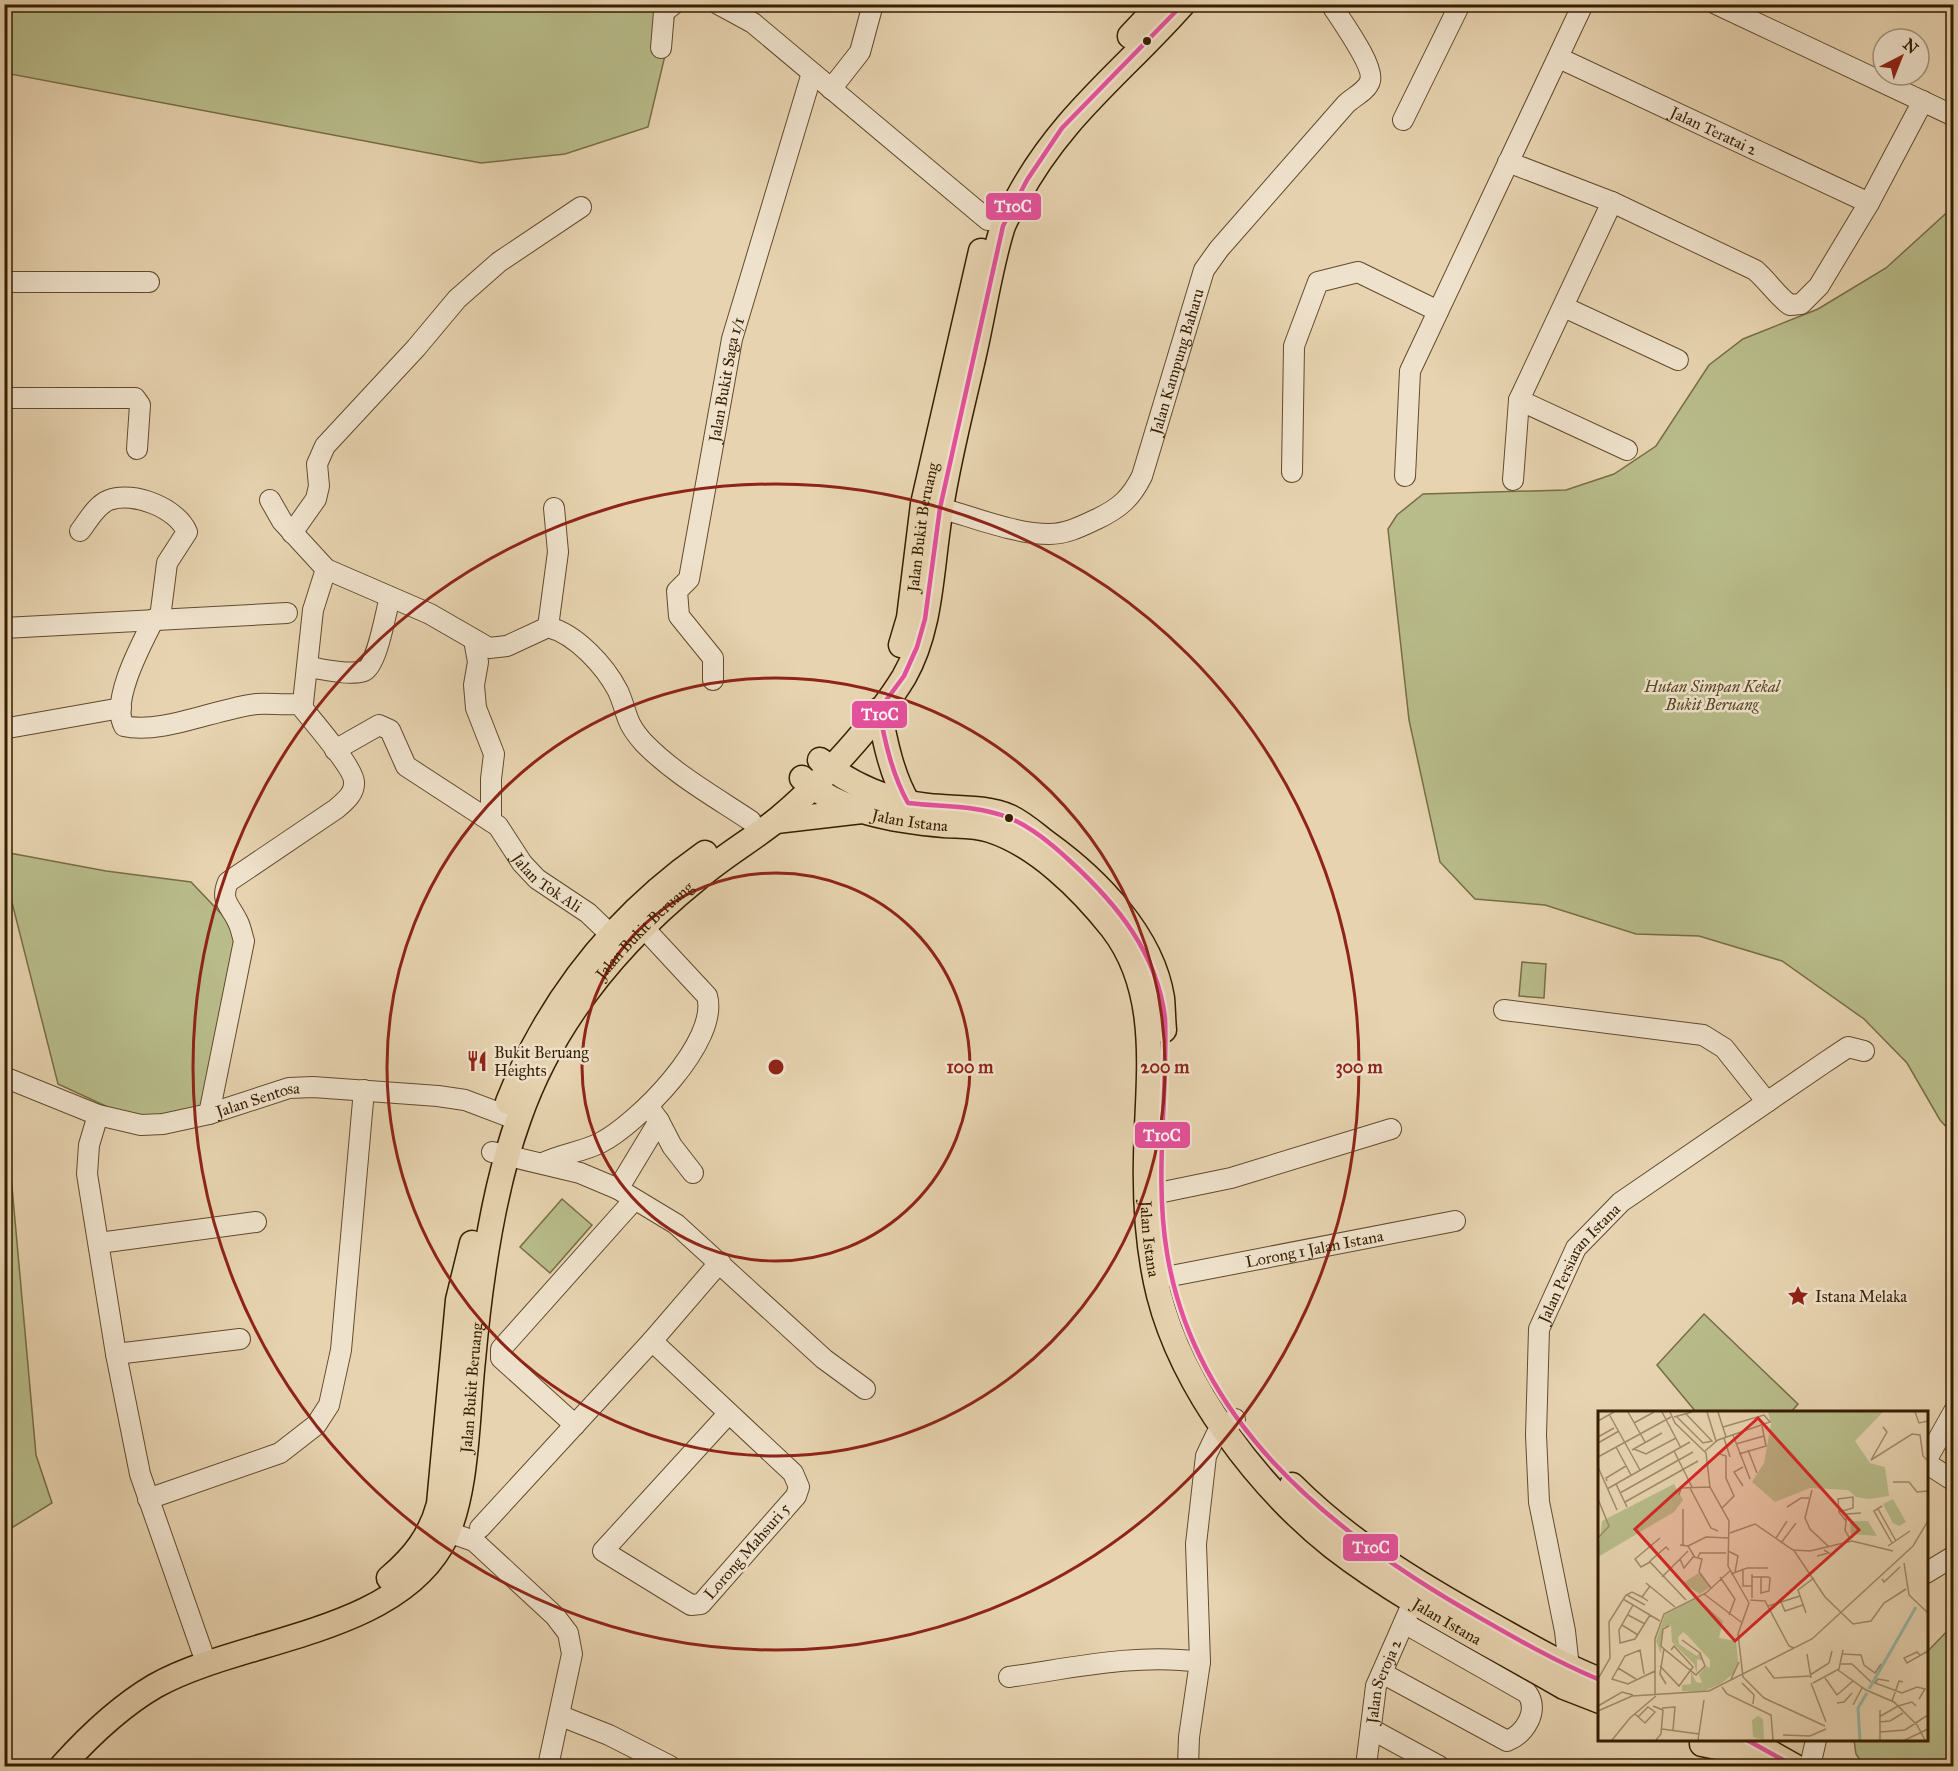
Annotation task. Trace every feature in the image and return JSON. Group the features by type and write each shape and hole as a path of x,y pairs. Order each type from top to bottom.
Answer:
{"main road":[{"name":"Jalan Bukit Beruang","path":"825,764 890,670 902,644 932,506 988,220 1016,171 1053,117 1097,67 1160,4"},
{"name":"Jalan Bukit Beruang","path":"510,1117 574,1008 642,926 700,876 776,820 825,764 879,710 904,676 917,647 925,619 932,506 1003,226 1027,180 1062,128 1183,4"},
{"path":"879,710 884,738 902,792 908,803"},
{"name":"Jalan Istana","path":"825,764 876,793 908,803 986,811 1010,817 1066,856 1102,892 1136,933 1148,955 1162,997 1165,1043 1161,1149 1165,1234 1171,1276 1178,1303 1229,1423 1342,1531 1598,1700"},
{"name":"Jalan Bukit Beruang","path":"42,1767 71,1735 128,1686 159,1668 355,1598 381,1586 405,1564 433,1525 439,1503 458,1300 526,1056 558,1001 611,935 669,879 808,783"},
{"name":"Jalan Istana","path":"808,783 862,811 908,821 990,830 1020,844 1056,870 1090,904 1122,945 1135,967 1146,1006 1149,1047 1146,1175 1150,1245 1160,1297 1178,1347 1229,1423 1260,1475 1331,1545 1414,1600 1567,1678 1598,1680"},
{"path":"776,820 862,811"},
{"name":"Jalan Bukit Beruang","path":"62,1767 113,1716 154,1687 194,1669 356,1615 386,1600 429,1563 448,1532 458,1500 481,1276 500,1155"},
{"path":"1750,1741 1794,1767"},
{"path":"1697,1742 1750,1767"},
{"path":"1697,1742 1737,1751 1768,1767"}],"street":[{"path":"661,48 664,12 674,4"},
{"path":"718,4 753,23 988,220"},
{"path":"831,88 860,52 873,4"},
{"name":"Jalan Kampung Baharu","path":"932,506 1025,531 1049,534 1081,527 1120,508 1129,499 1142,476 1172,371 1208,264 1331,121 1370,81 1369,67 1331,4"},
{"path":"1403,120 1460,4"},
{"path":"1405,476 1410,371 1582,4"},
{"path":"1716,4 1953,116"},
{"name":"Jalan Teratai 2","path":"1558,58 1869,203"},
{"name":"Jalan Bukit Saga 1/1","path":"713,680 712,658 679,616 677,591 689,579 732,339 812,73"},
{"path":"1508,162 1612,202 1755,270 1790,305 1801,304 1819,286 1869,203 1923,101"},
{"path":"1513,480 1519,400 1612,202"},
{"path":"292,533 316,499 319,486 317,464 325,446 416,348 457,299 499,262 580,207"},
{"path":"1292,472 1294,346 1318,282 1358,272 1438,311"},
{"path":"4,282 150,282"},
{"path":"1564,307 1678,360"},
{"path":"4,398 135,398 140,405 137,449"},
{"path":"1519,400 1627,450"},
{"path":"80,531 98,507 108,500 124,498 158,506 183,523 187,532 167,564 157,618 136,655 121,708 124,726 132,728 172,723 256,704 300,705 305,701 313,610 327,569"},
{"path":"270,500 292,533 327,569 430,614 489,648 507,646 548,627 563,633 604,670 619,694 626,720 645,744 673,767 751,821"},
{"path":"548,627 558,552 554,508"},
{"path":"308,667 352,672 368,668 377,650 390,597"},
{"path":"4,628 157,618 287,613"},
{"path":"474,640 478,662 474,685 476,708 494,754 491,779 491,821"},
{"path":"208,1114 244,941 238,921 226,905 224,893 228,882 349,797 355,781 349,767 300,705"},
{"path":"8,728 121,708"},
{"name":"Jalan Tok Ali","path":"334,750 379,724 385,725 390,730 406,766 491,821 504,833 522,863 537,879 588,913 611,935"},
{"path":"618,1189 654,1114 695,1046 709,1002 695,982 642,926"},
{"path":"1504,1010 1703,1035 1724,1048 1767,1102"},
{"name":"Jalan Persiaran Istana","path":"1567,1678 1565,1631 1539,1502 1536,1435 1539,1329 1576,1248 1621,1203 1767,1102 1848,1047 1864,1051"},
{"name":"Jalan Sentosa","path":"4,1077 98,1115 141,1125 162,1124 208,1114 289,1088 364,1090 438,1096 465,1100 510,1117"},
{"path":"148,1499 280,1453 316,1425 329,1404 341,1350 364,1090"},
{"path":"543,1163 599,1143 638,1117 654,1114"},
{"path":"654,1114 672,1146 693,1173"},
{"path":"98,1115 87,1159 116,1354 133,1443 148,1499 202,1651"},
{"path":"1163,1192 1231,1178 1391,1129"},
{"path":"500,1155 580,1173 618,1189 676,1224 824,1359 865,1389"},
{"path":"574,1425 501,1358 501,1349 634,1200"},
{"name":"Lorong 1 Jalan Istana","path":"1171,1276 1455,1221"},
{"path":"99,1243 256,1222"},
{"path":"480,1528 652,1341 720,1262"},
{"path":"116,1354 240,1339"},
{"name":"Lorong Mahsuri 5","path":"652,1341 729,1413 793,1473 799,1487 796,1496 701,1604 691,1605 603,1551 729,1413"},
{"path":"1928,1458 1953,1411"},
{"path":"1188,1767 1189,1737 1200,1662 1196,1544 1206,1456 1210,1444 1229,1423"},
{"path":"1928,1463 1953,1481"},
{"path":"448,1532 474,1541 555,1616 568,1633 572,1654 561,1716 548,1767"},
{"path":"1928,1572 1953,1556"},
{"name":"Jalan Seroja 2","path":"1366,1767 1376,1686 1414,1600"},
{"path":"1382,1673 1507,1741 1514,1738 1527,1724 1533,1711 1533,1704 1527,1693 1404,1623"},
{"path":"1009,1677 1137,1659 1168,1658 1200,1662"},
{"path":"561,1716 609,1735 670,1767"},
{"path":"1371,1729 1439,1767"},
{"path":"1810,1767 1816,1741"}],"green space":[{"path":"4,5 677,5 648,127 565,154 481,163 5,73"},
{"name":"Hutan Simpan Kekal Bukit Beruang","path":"1953,207 1953,1134 1940,1120 1907,1063 1864,1019 1782,961 1699,936 1636,934 1545,905 1475,899 1440,862 1409,720 1388,529 1397,515 1423,494 1566,490 1614,474 1656,446 1709,365 1743,339 1818,309 1886,268"},
{"path":"4,852 106,871 191,882 231,924 237,938 204,1105 162,1121 125,1115 58,1084 5,875"},
{"path":"1522,962 1546,964 1544,998 1519,996"},
{"path":"4,1097 36,1455 52,1503 5,1532"},
{"path":"562,1199 592,1225 550,1273 520,1247"},
{"path":"1704,1314 1798,1404 1792,1411 1695,1411 1657,1365"},
{"path":"1951,1627 1954,1630 1953,1766 1864,1766 1856,1754 1854,1741 1928,1741 1928,1651"}],"transit line":[{"name":"T10C","path":"1183,4 1062,128 1027,180 1003,226 940,508 925,619 917,647 904,676 879,710 887,746 893,769 908,803 983,810 1007,817 1033,830 1063,855 1104,895 1119,912 1144,951 1161,994 1165,1018 1161,1165 1163,1224 1167,1253 1182,1313 1205,1367 1236,1417 1274,1463 1316,1504 1363,1542 1412,1577 1463,1608 1547,1655 1598,1679"},
{"name":"T10C","path":"1749,1741 1794,1766"}],"place":[{"name":"Bukit Beruang Heights","path":"477,1061"},
{"name":"Istana Melaka","path":"1798,1296"}]}
